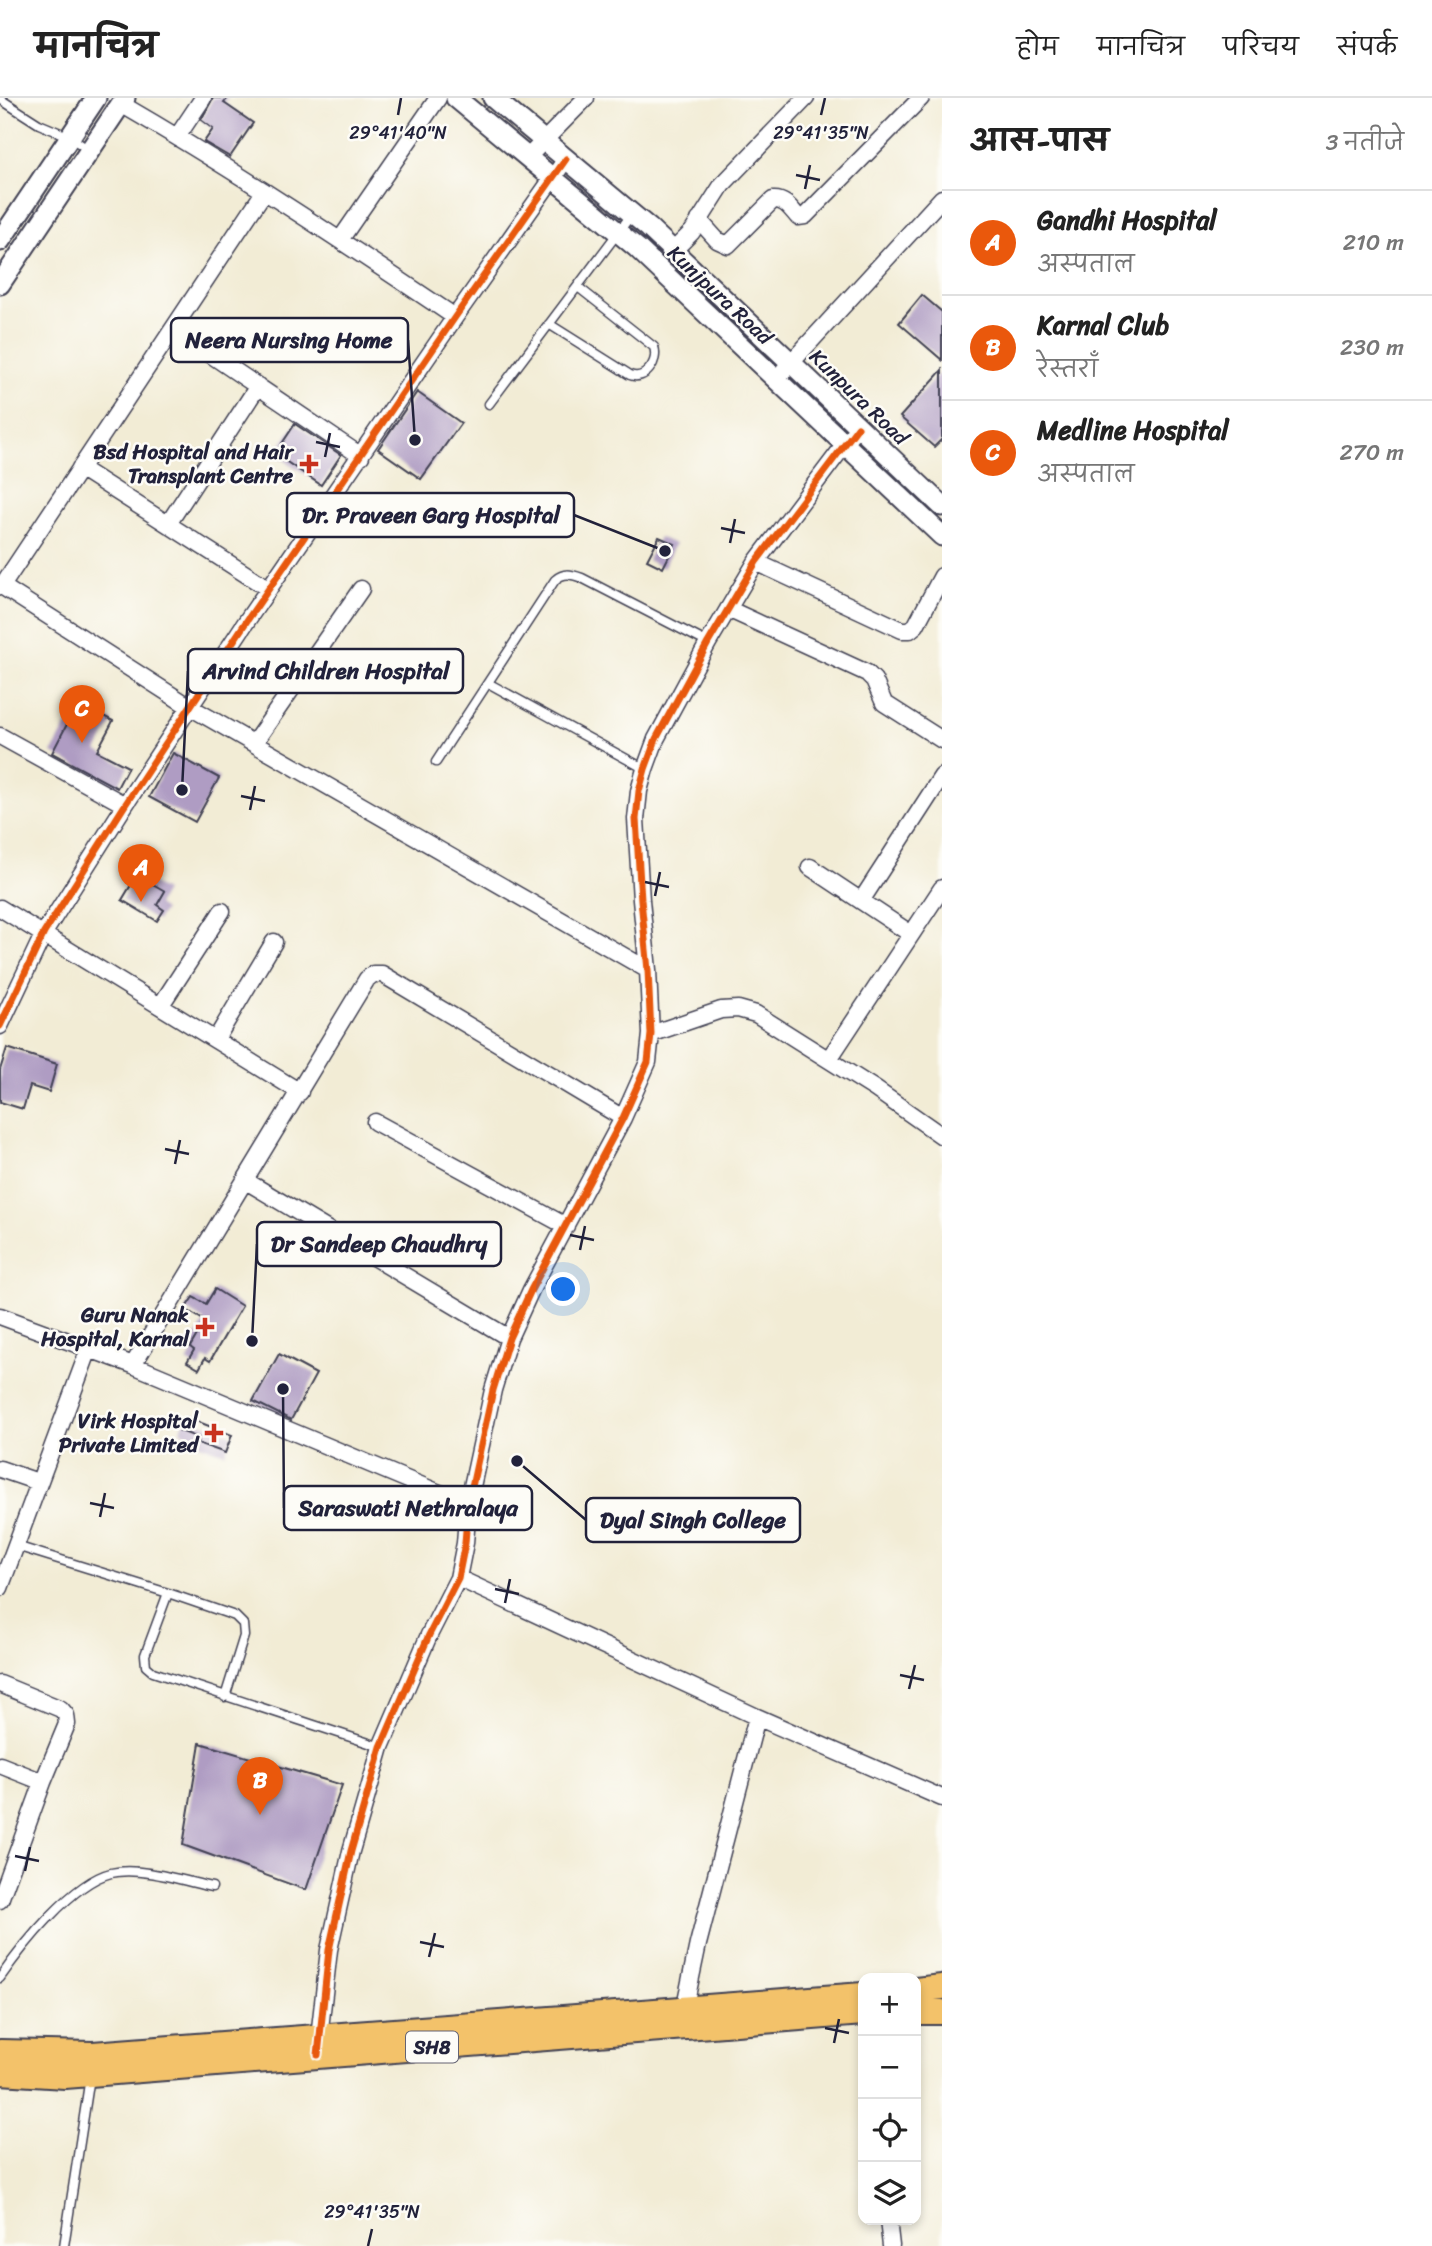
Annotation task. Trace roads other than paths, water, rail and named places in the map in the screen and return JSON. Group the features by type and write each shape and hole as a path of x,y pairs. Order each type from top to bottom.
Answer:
{"main road":[{"path":"921,1989 942,1987"},
{"name":"SH8","path":"683,2019 858,1996"},
{"path":"921,2012 942,2012"},
{"name":"SH8","path":"0,2052 93,2054 318,2046 683,2019 858,2013"},
{"name":"SH8","path":"0,2072 65,2076 90,2074 318,2046"}],"street":[{"path":"0,241 96,98"},
{"path":"177,137 203,98"},
{"path":"340,240 438,98"},
{"name":"Kunjpura Road","path":"456,98 619,233 942,536"},
{"name":"Kunpura Road","path":"493,98 673,251 942,506"},
{"path":"528,157 586,98"},
{"path":"673,251 685,241 722,185 806,98"},
{"path":"699,220 717,240 728,245 734,242 773,200 785,202 798,217 805,216 921,98"},
{"path":"0,284 123,101 455,317"},
{"path":"0,1026 44,933 125,805 269,589 566,159"},
{"path":"264,192 1,586 190,707 648,970"},
{"path":"776,379 942,198"},
{"path":"173,329 361,456"},
{"path":"168,524 258,386"},
{"path":"318,2046 329,1950 351,1851 381,1747 429,1635 458,1578 466,1543 468,1505 493,1390 509,1338 531,1290 623,1118 648,1062 651,1034 648,970 636,819 645,769 656,739 756,562 858,427"},
{"path":"80,468 269,589"},
{"path":"756,562 902,630 910,630 916,625 942,576"},
{"path":"254,743 361,590"},
{"path":"728,609 867,674 874,680 884,703 942,740"},
{"path":"0,736 125,805"},
{"path":"861,901 942,776"},
{"path":"810,867 911,934"},
{"path":"829,1059 942,888"},
{"path":"0,908 300,1092"},
{"path":"162,1005 222,911"},
{"path":"216,1039 274,942"},
{"path":"133,1365 367,979 373,974 382,974 623,1118"},
{"path":"651,1034 721,1010 738,1009 756,1014 942,1135"},
{"path":"375,1122 566,1226"},
{"path":"246,1181 509,1338"},
{"path":"0,1316 133,1365 468,1505"},
{"path":"0,1588 89,1349"},
{"path":"0,1469 38,1482"},
{"path":"458,1578 757,1717 940,1794"},
{"path":"0,1684 61,1709 66,1715 66,1724 0,1900"},
{"path":"683,2019 757,1717"},
{"path":"0,1765 43,1782"},
{"path":"889,2225 891,2246"}],"lane":[{"path":"0,99 39,124 70,137 90,151"},
{"path":"489,404 632,214"},
{"path":"549,324 629,375 639,378 644,376 655,359 654,347 578,287"},
{"path":"436,762 555,580 562,574 582,578 708,643"},
{"path":"488,683 645,769"},
{"path":"16,1546 235,1616 243,1624 244,1636 225,1697"},
{"path":"168,1593 145,1655 146,1666 153,1672 381,1747"},
{"path":"0,1978 19,1950 52,1913 92,1881 111,1872 132,1871 212,1887"},
{"path":"64,2246 90,2074"}],"place":[{"name":"Neera Nursing Home","path":"415,440"},
{"name":"Bsd Hospital and Hair Transplant Centre","path":"309,464"},
{"name":"Dr. Praveen Garg Hospital","path":"665,551"},
{"name":"Medline Hospital","path":"82,743"},
{"name":"Arvind Children Hospital","path":"182,790"},
{"name":"Gandhi Hospital","path":"141,902"},
{"name":"Guru Nanak Hospital, Karnal","path":"205,1327"},
{"name":"Dr Sandeep Chaudhry","path":"252,1341"},
{"name":"Saraswati Nethralaya","path":"283,1389"},
{"name":"Virk Hospital Private Limited","path":"214,1433"},
{"name":"Dyal Singh College","path":"517,1461"},
{"name":"Karnal Club","path":"260,1815"}]}
